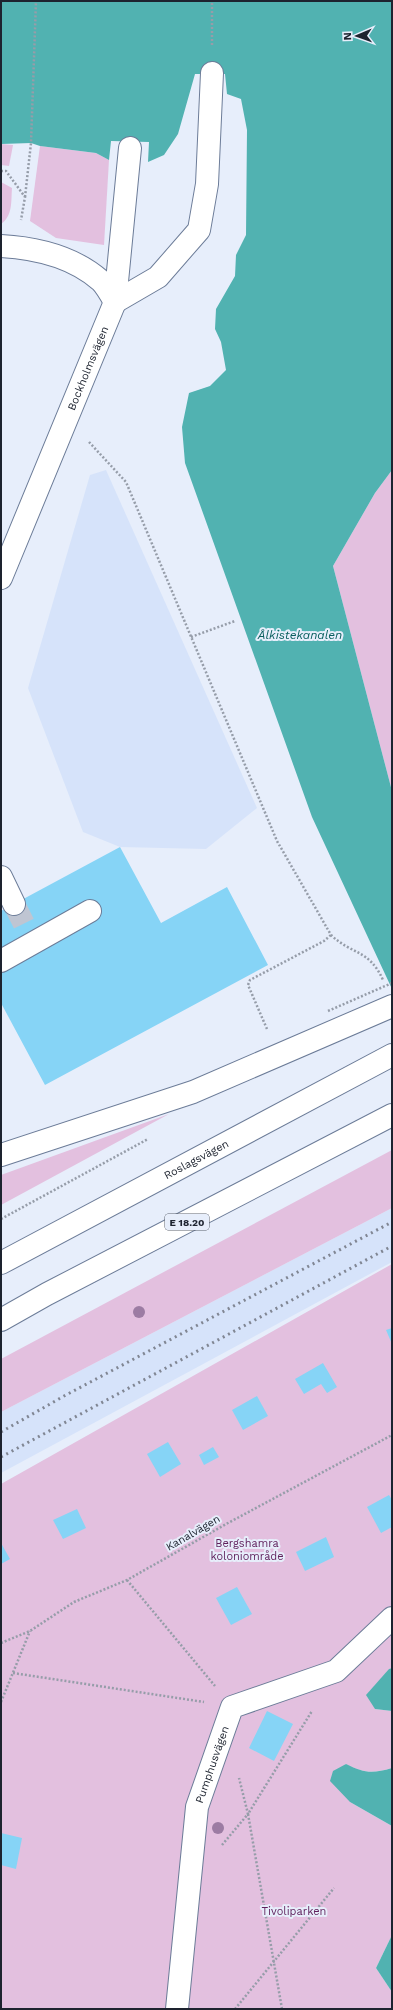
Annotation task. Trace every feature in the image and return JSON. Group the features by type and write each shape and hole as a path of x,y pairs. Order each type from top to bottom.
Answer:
{"main road":[{"path":"9,246 68,259 102,282 115,302 158,277 199,230 207,184 212,74"},
{"name":"Bockholmsvägen","path":"1,578 115,302 130,148"},
{"path":"1,877 14,904"},
{"path":"1,961 90,912"},
{"path":"1,1155 193,1092 332,1021 392,1006"},
{"name":"Roslagsvägen","path":"1,1263 392,1056"},
{"name":"E 18.20","path":"1,1320 47,1294 392,1115"},
{"path":"232,1707 336,1671 392,1618"},
{"name":"Pumphusvägen","path":"177,2009 198,1807 232,1707"}],"path":[{"path":"9,246 25,197 32,143 36,1"},
{"path":"212,1 212,74"},
{"path":"1,170 6,171 25,197"},
{"path":"67,420 126,482 277,841 331,935 338,941 369,958 376,966"},
{"path":"191,637 235,621"},
{"path":"270,1035 248,985 250,980 324,941 331,935"},
{"path":"332,1021 392,983"},
{"path":"1,1219 152,1136"},
{"name":"Kanalvägen","path":"1,1643 30,1631 74,1602 127,1580 228,1523 392,1435"},
{"path":"127,1580 232,1707"},
{"path":"1,1702 30,1631"},
{"path":"13,1673 232,1707"},
{"path":"282,2009 248,1814 312,1710"},
{"path":"235,2009 334,1888"}],"shaded area":[{"path":"106,470 257,808 206,849 120,847 83,832 28,688 90,475"},
{"path":"392,1208 392,1262 1,1473 1,1412"}],"green space":[{"path":"1,144 13,145 9,166 1,165"},
{"path":"40,146 96,153 109,160 104,245 56,238 30,221"},
{"path":"1,182 12,188 8,217 1,224"},
{"path":"392,470 392,791 333,566 375,493"},
{"path":"169,1114 1,1205 1,1175"},
{"path":"392,1150 392,1208 1,1412 1,1359"},
{"name":"Bergshamra koloniområde","path":"392,1264 392,1668 389,1669 375,1709 392,1711 392,1768 368,1772 345,1764 350,1802 392,1826 392,1935 376,1968 392,1992 392,2009 1,2009 1,1484"}],"water":[{"name":"Ålkistekanalen","path":"1,1 392,1 392,470 375,493 333,566 392,791 392,989 312,817 185,463 182,427 189,393 210,386 226,370 221,342 215,329 216,309 235,276 236,255 246,235 247,130 241,99 227,94 225,74 195,74 178,134 164,155 148,162 149,142 111,141 109,160 96,153 40,146 31,143 1,144"},
{"path":"392,1668 392,1711 375,1709 366,1695 389,1669"},
{"path":"346,1764 368,1772 392,1768 392,1826 350,1802 330,1781 333,1771"},
{"path":"392,1935 392,1992 376,1968"}],"building":[{"path":"120,847 161,923 227,887 268,965 45,1085 1,1003 1,911"},
{"path":"392,1328 392,1344 386,1330"},
{"path":"323,1363 337,1387 327,1393 321,1384 304,1394 295,1379"},
{"path":"257,1396 268,1416 243,1430 232,1410"},
{"path":"168,1442 181,1464 160,1477 147,1454"},
{"path":"213,1447 219,1457 204,1465 199,1455"},
{"path":"389,1495 392,1500 392,1527 381,1533 367,1507"},
{"path":"77,1509 86,1528 63,1539 53,1520"},
{"path":"326,1537 334,1557 305,1571 296,1552"},
{"path":"1,1543 10,1559 1,1564"},
{"path":"237,1587 252,1614 231,1625 216,1598"},
{"path":"267,1711 293,1724 274,1761 249,1748"},
{"path":"1,1833 22,1838 16,1869 1,1865"}],"tunnel":[{"path":"14,904 25,926"}],"railway":[{"path":"1,1432 64,1396 392,1222"},
{"path":"1,1457 392,1246"}],"park label":[{"name":"Tivoliparken","path":"294,1911"}]}
